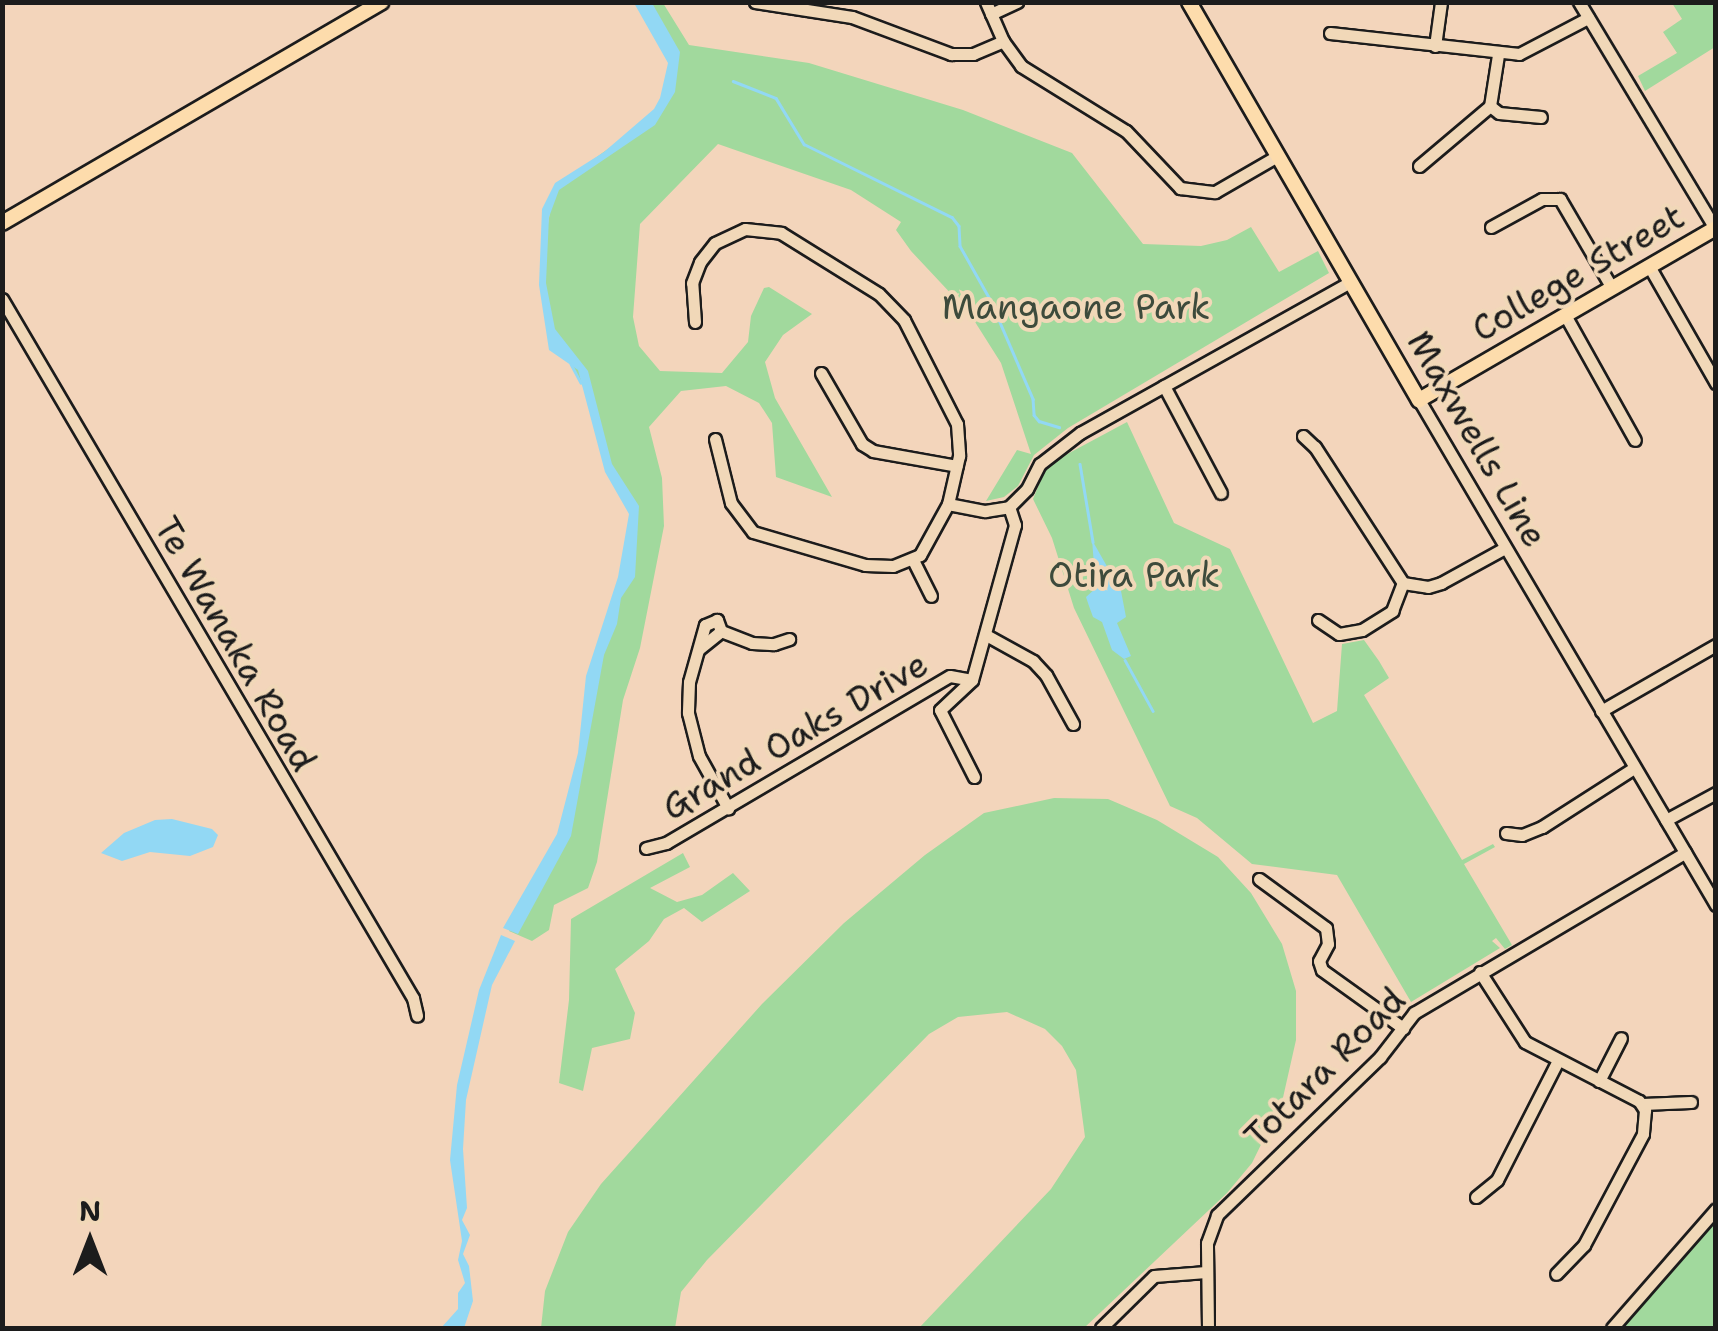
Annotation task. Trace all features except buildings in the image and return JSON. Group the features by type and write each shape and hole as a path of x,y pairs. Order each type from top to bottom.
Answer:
{"main road":[{"path":"2,223 382,2"},
{"name":"Maxwells Line","path":"1188,2 1419,400"},
{"name":"College Street","path":"1419,400 1716,228"}],"street":[{"path":"756,2 852,17 951,54 973,54 1003,41"},
{"path":"1017,2 989,8 1003,41 1021,66 1126,131 1180,188 1195,194 1215,192 1277,156"},
{"path":"1434,46 1441,2"},
{"path":"1579,2 1635,88 1716,228"},
{"path":"1330,34 1498,56 1536,48 1588,18"},
{"path":"1419,166 1490,106 1498,56"},
{"path":"1490,106 1499,113 1541,117"},
{"path":"1491,228 1542,198 1560,199 1612,288"},
{"path":"695,322 695,272 715,243 756,228 793,240 879,294 904,320 954,414 960,446 948,504 929,546 913,560 893,566 865,565 754,532 732,502 714,439"},
{"path":"1649,266 1716,384"},
{"path":"948,504 986,511 1009,507 1054,450 1350,282"},
{"name":"Te Wanaka Road","path":"2,299 413,998 417,1016"},
{"path":"1565,315 1635,440"},
{"path":"822,374 862,444 896,456 957,466"},
{"path":"1164,386 1221,493"},
{"name":"Maxwells Line","path":"1419,400 1716,905"},
{"path":"1303,436 1315,446 1403,583"},
{"path":"974,777 940,710 972,680 1015,525 1009,507"},
{"path":"1403,583 1441,583 1506,548"},
{"path":"913,560 930,596"},
{"path":"1318,620 1338,634 1362,630 1392,611 1403,583"},
{"path":"728,808 699,756 690,728 689,682 708,621 721,622 721,631 752,642 774,644 789,639"},
{"path":"986,635 1033,662 1046,675 1073,724"},
{"path":"1601,712 1716,646"},
{"name":"Grand Oaks Drive","path":"646,848 666,844 950,676 972,680"},
{"path":"1506,833 1522,834 1542,828 1634,768"},
{"path":"1666,820 1716,794"},
{"name":"Totara Road","path":"1208,1328 1207,1243 1216,1215 1380,1057 1428,1002 1685,853"},
{"path":"1259,879 1326,928 1328,944 1319,961 1322,970 1403,1028"},
{"path":"1480,972 1515,1031 1557,1062 1642,1104 1691,1102"},
{"path":"1599,1081 1621,1038"},
{"path":"1476,1197 1497,1180 1557,1062"},
{"path":"1556,1274 1584,1245 1642,1134 1646,1118 1642,1104"},
{"path":"1612,1328 1716,1209"},
{"path":"1101,1328 1154,1276 1206,1272"}],"green space":[{"name":"Mangaone Park","path":"641,3 663,3 689,45 809,63 963,110 1072,153 1143,244 1201,246 1227,240 1251,227 1279,272 1318,251 1329,273 1068,428 1034,455 1018,486 1004,497 986,501 1017,450 1031,454 1001,363 970,314 896,230 901,222 851,190 718,144 640,224 633,317 639,346 660,371 722,373 748,342 751,316 764,288 769,287 812,314 783,335 765,362 775,398 832,497 776,477 772,423 759,403 726,386 681,391 649,427 662,478 664,526 640,648 623,700 597,862 588,888 554,905 549,930 532,941 509,931 564,823 620,584 631,510 608,469 585,390 559,345 544,299 543,254 554,188 652,117 663,98 672,60"},
{"path":"1672,3 1715,3 1715,47 1645,91 1638,76 1677,53 1663,32 1682,19"},
{"name":"Otira Park","path":"1127,422 1174,523 1230,549 1313,723 1337,711 1342,644 1364,640 1389,678 1364,695 1462,860 1493,844 1495,847 1464,864 1512,945 1505,949 1496,938 1492,941 1500,948 1411,1002 1337,875 1252,864 1197,818 1170,806 1074,608 1052,538 1033,499 1045,470 1058,459"},
{"path":"1054,798 1108,799 1157,820 1218,857 1251,893 1282,944 1296,991 1296,1040 1282,1102 1252,1163 1227,1193 1084,1328 919,1328 1051,1189 1085,1137 1076,1070 1062,1046 1045,1029 1007,1012 958,1017 929,1034 707,1260 681,1292 675,1328 541,1328 545,1291 568,1232 601,1184 762,1004 844,923 925,855 984,813"},
{"path":"683,853 690,867 650,888 677,902 702,895 733,873 750,891 702,922 684,908 664,919 649,941 615,969 635,1013 630,1039 592,1048 583,1091 559,1083 569,1000 571,919"},
{"path":"1715,1218 1715,1328 1617,1328"}],"water":[{"path":"634,3 652,3 680,52 675,92 655,125 559,190 549,217 546,283 555,329 588,371 612,464 639,506 635,577 621,598 617,624 604,655 571,836 518,934 503,928 557,834 578,753 586,676 618,577 629,514 605,472 578,370 549,350 539,285 542,209 555,183 604,152 654,109 660,98 668,63"},
{"path":"1092,540 1121,591 1126,617 1117,623 1131,656 1124,659 1112,650 1102,622 1093,617 1086,597 1096,588"},
{"path":"172,819 212,829 218,835 213,847 190,856 150,852 122,861 101,853 124,833 155,820"},
{"path":"501,935 515,941 492,985 466,1100 463,1149 467,1208 462,1220 470,1235 463,1254 469,1266 473,1301 464,1328 441,1328 458,1309 458,1293 465,1283 458,1260 462,1241 450,1160 457,1085 479,990"}],"waterway":[{"path":"733,81 776,98 804,144 952,217 959,226 960,246 990,299 1033,399 1034,415 1039,421 1059,427"},
{"path":"571,364 581,383"},
{"path":"1080,464 1093,542"},
{"path":"1125,660 1153,711"}]}
